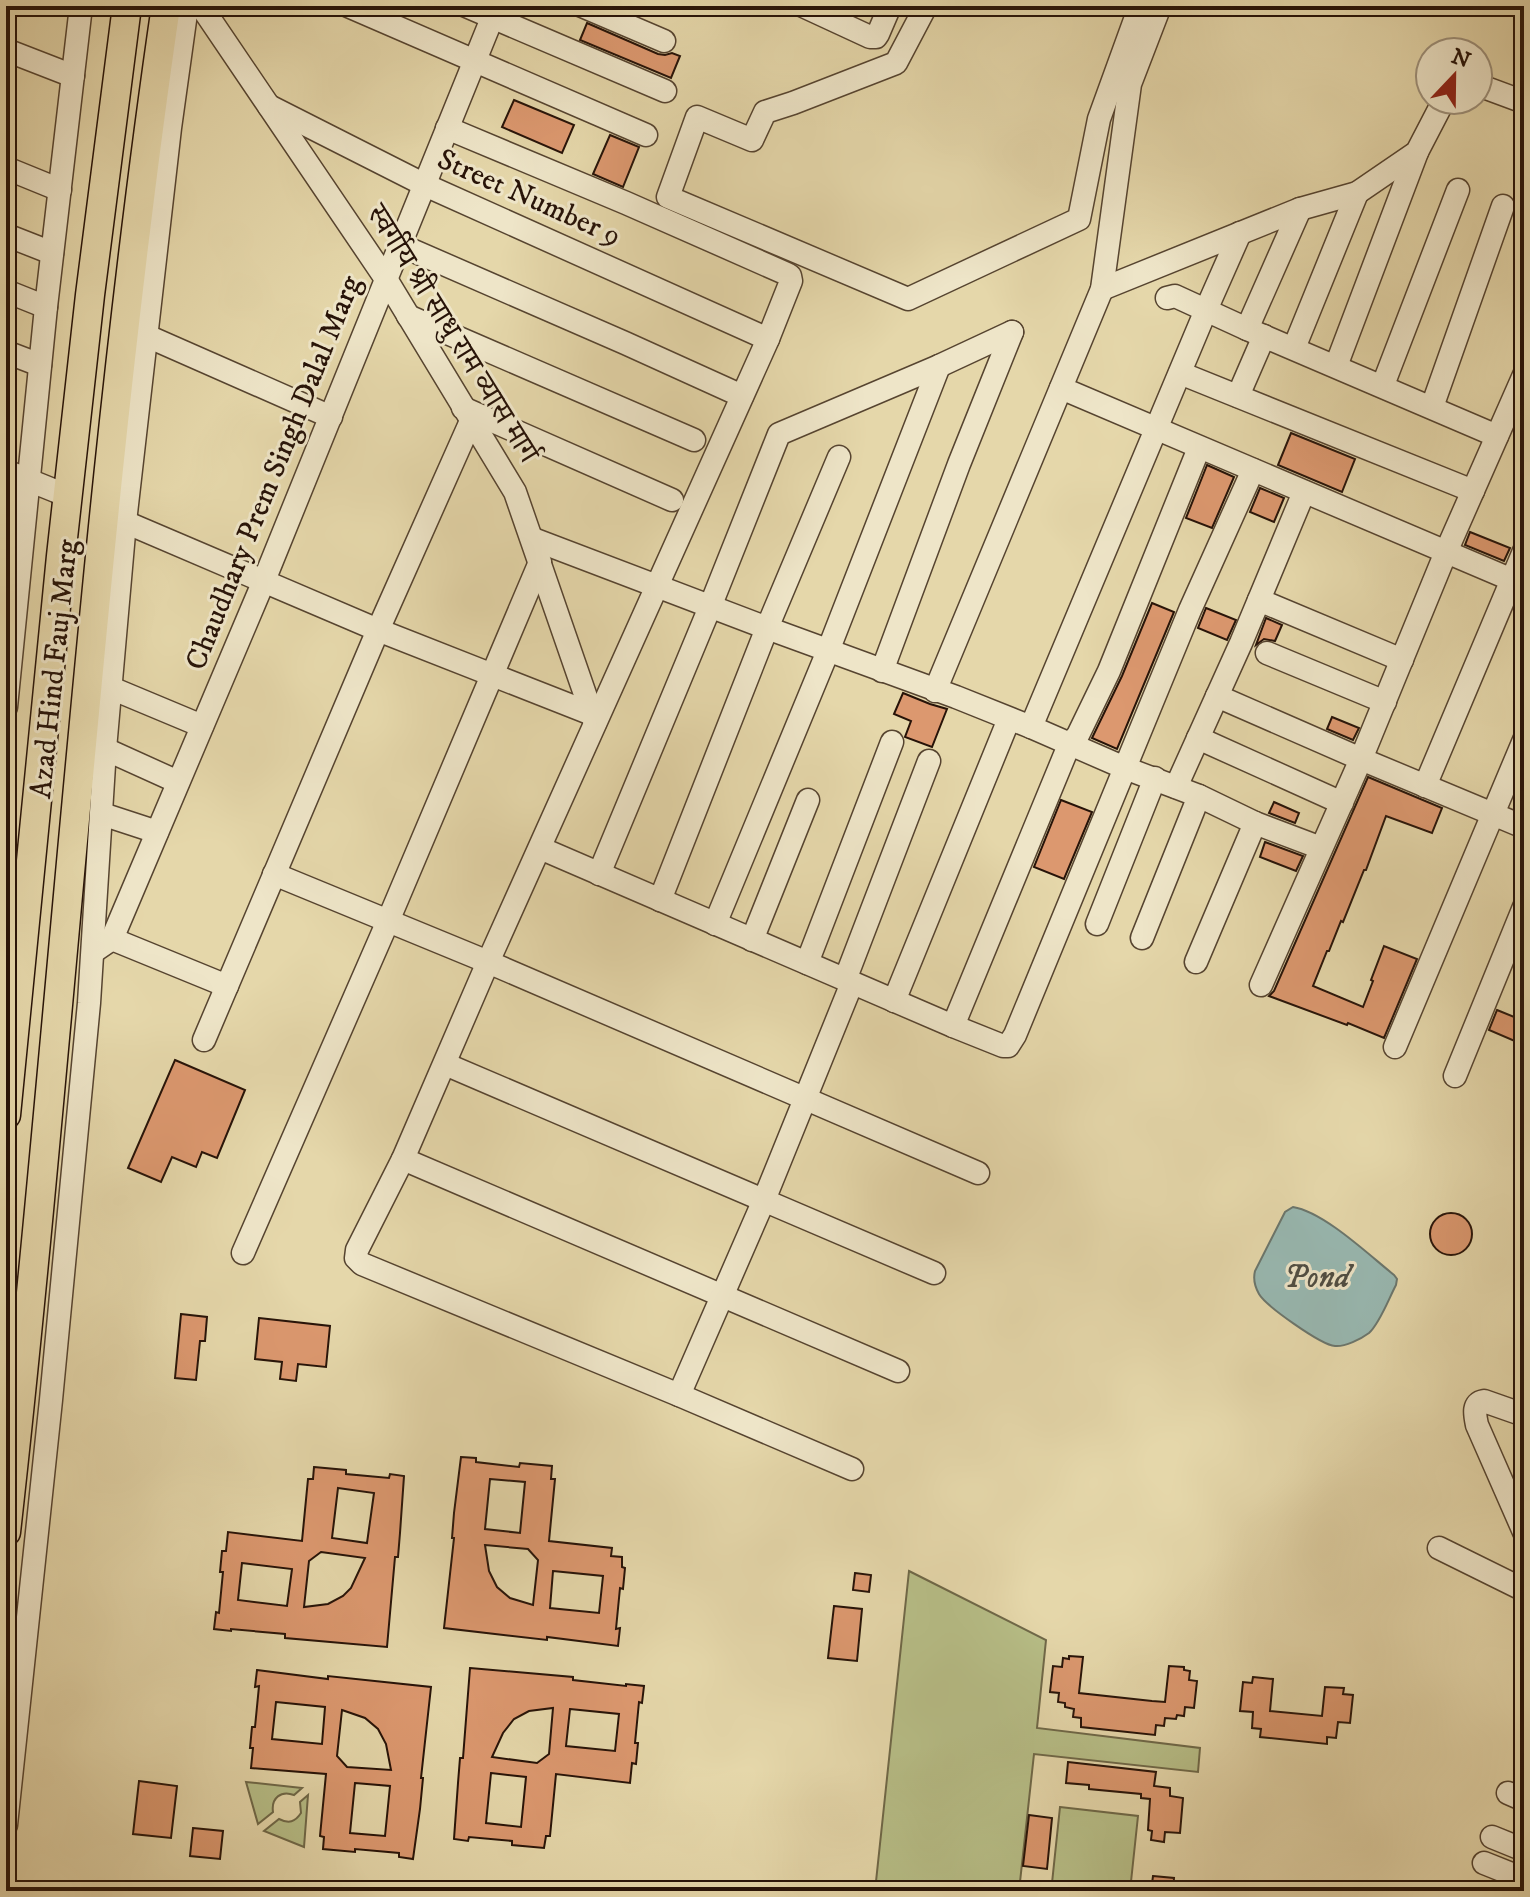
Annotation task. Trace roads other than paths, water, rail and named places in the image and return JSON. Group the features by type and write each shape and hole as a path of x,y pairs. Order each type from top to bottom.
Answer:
{"main road":[{"name":"Azad Hind Fauj Marg","path":"6,1115 68,496 127,6"},
{"name":"Azad Hind Fauj Marg","path":"6,1532 123,334 166,6"}],"street":[{"path":"6,707 14,541 28,481 81,6"},
{"path":"6,1825 51,1400 93,952 105,749 125,522 187,6"},
{"name":"स्वर्गीय श्री साधु राम व्यास मार्ग","path":"201,6 386,279 515,492 594,718"},
{"path":"348,6 646,135"},
{"path":"466,6 494,12 665,91"},
{"path":"582,6 664,41"},
{"path":"803,6 835,12 870,37 878,34 890,6"},
{"path":"926,6 896,63 765,112 752,140 697,117 668,197 908,299 1079,219 1099,119 1142,7"},
{"path":"935,691 1102,289 1142,7"},
{"name":"Chaudhary Prem Singh Dalal Marg","path":"112,939 263,583 494,12"},
{"path":"6,50 73,76"},
{"path":"1494,91 1524,102"},
{"name":"Street Number 9","path":"268,105 425,185 768,339"},
{"path":"1336,366 1417,152 1436,116"},
{"path":"447,128 626,203 790,276 791,281 768,339 594,718 403,1159 357,1250 356,1258 362,1264 852,1469"},
{"path":"1102,289 1300,209 1357,193 1417,152"},
{"path":"6,168 60,190"},
{"path":"1383,385 1458,190"},
{"path":"1294,348 1357,193"},
{"path":"1432,407 1503,206"},
{"path":"1238,396 1256,332 1300,209"},
{"path":"1031,727 1240,233"},
{"path":"6,235 52,253"},
{"path":"400,245 742,396"},
{"path":"6,291 46,307"},
{"path":"1167,298 1175,296 1497,436"},
{"path":"408,316 694,440"},
{"path":"599,874 779,434 1012,332 882,671"},
{"path":"147,336 331,417"},
{"path":"6,352 40,365"},
{"path":"715,924 828,651 939,366"},
{"path":"1180,373 1473,491"},
{"path":"1261,985 1524,375"},
{"path":"1061,388 1518,583"},
{"path":"204,1040 467,414 672,500"},
{"path":"953,1026 1069,745 1078,735 1109,671 1199,448"},
{"path":"660,900 767,628 839,457"},
{"path":"540,848 953,1026 1008,1046 1190,610 1253,470"},
{"path":"6,471 68,496"},
{"path":"1097,924 1166,783 1198,738 1304,492"},
{"path":"125,522 263,583 594,718"},
{"path":"533,539 956,697 1321,848"},
{"path":"1425,786 1518,583 1524,551"},
{"path":"243,1253 540,562"},
{"path":"1259,600 1402,660"},
{"path":"1267,653 1385,702"},
{"path":"111,688 202,726"},
{"path":"1217,696 1524,827"},
{"path":"894,1001 1009,719"},
{"path":"1198,738 1342,803"},
{"path":"1395,1047 1524,740"},
{"path":"807,963 892,742"},
{"path":"105,749 178,782"},
{"path":"679,1395 764,1200 929,761"},
{"path":"1142,938 1199,796"},
{"path":"752,940 808,800"},
{"path":"102,814 157,832"},
{"path":"1196,962 1255,823"},
{"path":"274,874 488,962 978,1173"},
{"path":"1455,1076 1524,907"},
{"path":"93,952 112,939 227,986"},
{"path":"445,1064 934,1273"},
{"path":"403,1159 898,1371"},
{"path":"1524,1415 1484,1401 1475,1407 1477,1425 1524,1532"},
{"path":"1439,1548 1524,1590"},
{"path":"1492,1837 1524,1850"},
{"path":"1484,1863 1524,1879"}],"water":[{"name":"Pond","path":"1293,1207 1332,1225 1397,1279 1377,1323 1369,1333 1348,1344 1328,1344 1307,1332 1264,1300 1258,1291 1255,1271 1285,1212"}]}
